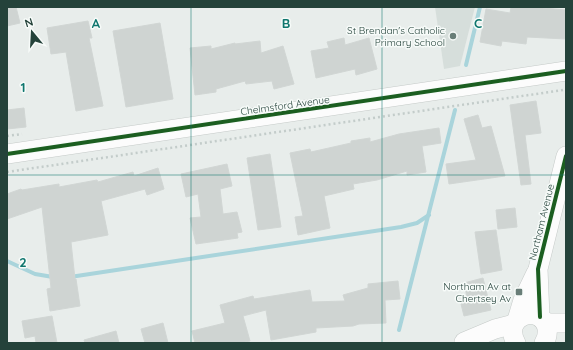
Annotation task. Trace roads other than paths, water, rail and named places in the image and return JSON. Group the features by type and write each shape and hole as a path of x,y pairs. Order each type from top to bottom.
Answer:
{"street":[{"name":"Chelmsford Avenue","path":"7,154 566,71"},
{"name":"Northam Avenue","path":"516,322 523,300 538,268 566,156"},
{"name":"Northam Avenue","path":"538,268 542,319 548,331 544,342"},
{"path":"461,343 516,322 524,315 529,314 549,323 566,323"},
{"path":"516,322 512,332 516,343"},
{"path":"544,342 566,334"},
{"path":"461,343 498,343"}],"waterway":[{"path":"466,65 480,7"},
{"path":"399,330 455,110"},
{"path":"70,277 401,227 417,223 429,215"},
{"path":"7,261 35,274 53,277"}],"place":[{"name":"St Brendan's Catholic Primary School","path":"453,36"},
{"name":"Northam Av at Chertsey Av","path":"519,292"}]}
